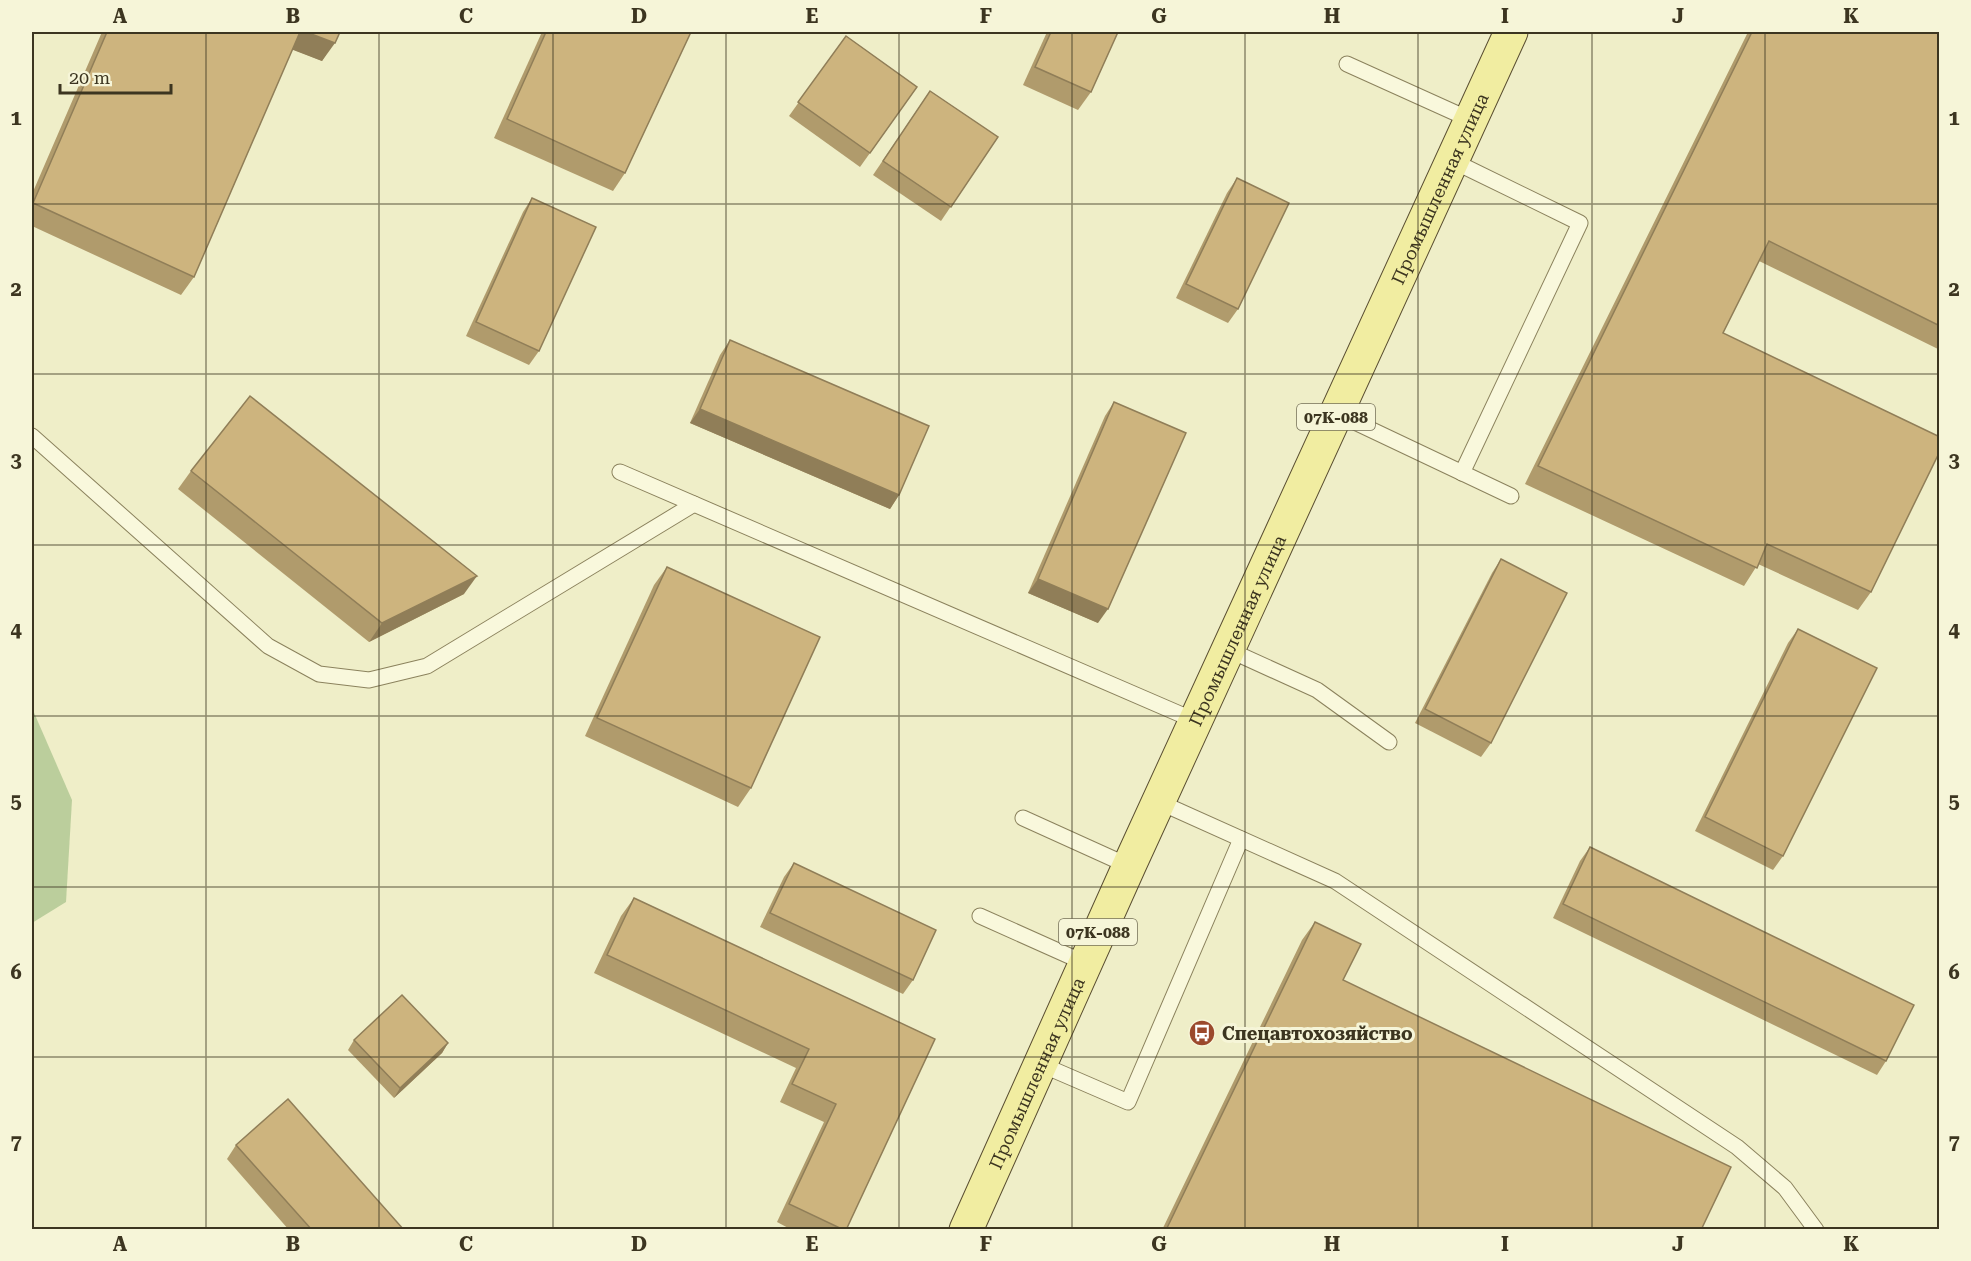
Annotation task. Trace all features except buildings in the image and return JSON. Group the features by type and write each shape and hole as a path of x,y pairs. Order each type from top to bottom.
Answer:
{"main road":[{"name":"Промышленная улица","path":"966,1230 1129,866 1511,32"}],"lane":[{"path":"1347,64 1471,120"},
{"path":"1453,162 1580,223 1462,473"},
{"path":"1338,414 1511,496"},
{"path":"32,436 268,646 319,674 369,680 427,666 694,504"},
{"path":"620,472 1196,721"},
{"path":"1229,650 1317,690 1389,742"},
{"path":"1159,802 1335,881 1737,1147 1785,1188 1816,1230"},
{"path":"1023,818 1129,866"},
{"path":"1040,1064 1128,1102 1241,839"},
{"path":"980,916 1085,963"}],"green space":[{"path":"32,708 72,800 66,902 32,923"}],"place":[{"name":"Спецавтохозяйство","path":"1202,1033"}]}
